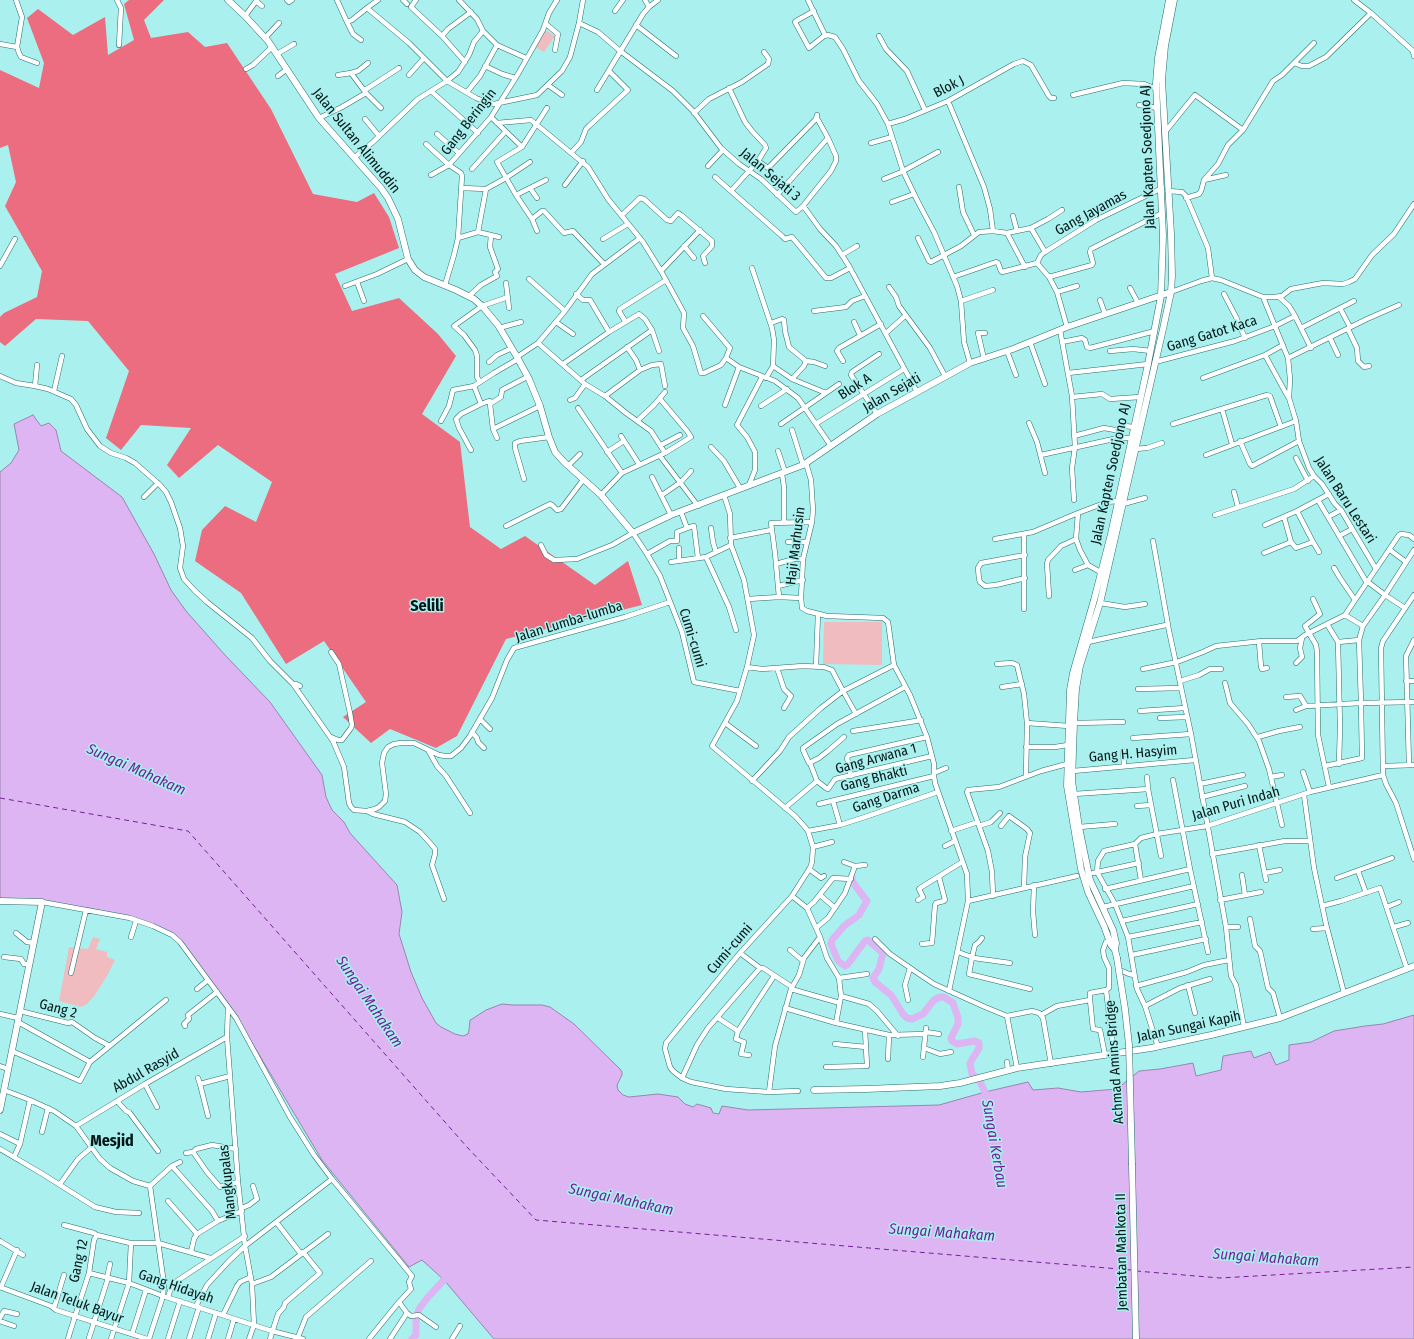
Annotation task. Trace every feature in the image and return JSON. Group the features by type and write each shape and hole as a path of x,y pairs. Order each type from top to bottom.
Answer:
{"main road":[{"name":"Jalan Sultan Alimuddin","path":"228,0 266,38 319,118 381,188 392,204 398,219 408,259 420,274 468,296 482,306 499,328 512,348 527,377 540,406 548,437 555,452 601,496 633,533"},
{"name":"Jalan Kapten Soedjono AJ","path":"1164,173 1165,132 1162,80 1169,15 1169,0"},
{"name":"Jalan Kapten Soedjono AJ","path":"1120,502 1135,449 1171,292 1171,234 1165,189 1157,89 1158,58 1174,0"},
{"name":"Jalan Kapten Soedjono AJ","path":"1113,944 1113,930 1090,880 1079,827 1074,794 1071,737 1080,666 1100,603 1133,427 1155,331 1163,274 1162,213 1165,189"},
{"name":"Jalan Sejati","path":"633,533 740,488 804,464 877,414 970,363 1007,351 1067,327 1171,292"},
{"name":"Jalan Kapten Soedjono AJ","path":"1072,724 1070,690 1073,673 1118,511"},
{"name":"Jalan Kapten Soedjono AJ","path":"1071,737 1068,745 1067,786 1084,881 1113,944"},
{"path":"0,901 42,902 27,964 19,1017 0,1110"},
{"name":"Achmad Amins Bridge","path":"1113,944 1117,958 1128,1039 1132,1165"},
{"name":"Jalan Sungai Kapih","path":"814,1090 940,1086 1017,1068 1158,1047 1280,1018 1414,966"},
{"name":"Jembatan Mahkota II","path":"1132,1165 1136,1339"}],"street":[{"path":"16,0 22,17 17,47 21,57 37,63"},
{"path":"117,0 121,8 119,45"},
{"path":"338,0 353,34 361,40"},
{"path":"347,22 352,20 378,0"},
{"path":"416,0 407,3 442,36 465,62"},
{"path":"459,0 471,12 483,32 497,45 526,58"},
{"name":"Gang Beringin","path":"445,285 458,238 462,188 462,173 449,165 491,117 546,24 549,13 556,0"},
{"path":"615,11 623,0"},
{"path":"645,0 649,7"},
{"path":"597,90 636,25 649,7 658,0"},
{"path":"808,0 825,36"},
{"path":"245,16 256,1 262,6"},
{"path":"366,8 400,35 447,81 486,102 494,104 537,95 562,71 568,62 579,22 582,1"},
{"path":"1358,1 1414,52"},
{"path":"814,11 796,20 795,22 810,48 825,36 828,35 835,37 859,81 877,104 888,124 904,171 934,232 953,277 961,301 963,336 970,363"},
{"path":"442,36 448,29 471,12"},
{"path":"1294,63 1302,66 1309,66 1320,61 1334,50 1371,13"},
{"name":"Jalan Sejati 3","path":"579,22 598,32 673,91 694,112 723,150 748,171 761,179 796,212 803,206 820,229 836,246 850,268 917,392"},
{"path":"266,38 279,23"},
{"path":"546,24 558,34 555,50"},
{"path":"636,25 676,56"},
{"path":"354,158 380,136 409,107 458,72 465,62 474,42 483,32"},
{"path":"879,36 886,49 907,71 925,110"},
{"path":"1186,198 1199,194 1204,180 1218,164 1228,145 1242,130 1273,81 1282,75 1314,43"},
{"path":"0,44 17,47"},
{"path":"277,54 294,44"},
{"path":"467,92 480,76 497,45"},
{"path":"246,69 253,65 272,47"},
{"path":"694,112 703,104 742,82 768,64 769,59 764,52"},
{"path":"409,75 424,58"},
{"name":"Blok J","path":"888,124 948,101 1023,61 1031,65 1049,96 1054,98"},
{"path":"338,75 358,71 368,63"},
{"path":"485,66 494,71 515,78"},
{"path":"319,118 342,107 366,92 399,68"},
{"path":"278,76 287,69"},
{"path":"571,153 581,142 586,129 628,90 609,71"},
{"path":"351,73 381,108"},
{"path":"1073,95 1123,83 1144,84 1157,89"},
{"path":"548,85 562,95"},
{"path":"729,88 745,122 766,148 758,161 731,191"},
{"path":"431,91 478,133"},
{"path":"1165,132 1195,95 1242,130"},
{"path":"948,101 984,187 990,209 993,231"},
{"path":"1138,105 1158,108"},
{"path":"538,231 532,218 496,162 522,147 547,108"},
{"path":"491,117 522,147"},
{"path":"758,161 768,168 817,117 836,156 835,165 803,206"},
{"path":"365,119 380,136"},
{"path":"497,123 529,120 536,124 588,167 608,199 640,238 666,280 684,313 683,328 696,353 699,372 701,373 721,365 730,350 730,348 703,316"},
{"path":"472,169 506,132"},
{"path":"437,134 459,153"},
{"path":"871,142 892,137"},
{"path":"777,195 828,138"},
{"path":"426,144 449,165 431,175"},
{"path":"708,166 723,150"},
{"path":"884,179 904,171 938,152"},
{"path":"462,188 486,189 530,162"},
{"path":"565,185 583,162"},
{"path":"1204,180 1226,175"},
{"path":"715,177 785,239 792,237 826,278 831,278 850,268"},
{"path":"516,195 546,180"},
{"path":"958,187 963,212 974,235"},
{"path":"530,188 537,198"},
{"path":"478,232 486,189"},
{"path":"1165,189 1182,192 1186,198 1206,243 1212,278"},
{"name":"Gang Jayamas","path":"1037,263 1041,255 1045,252 1096,220 1165,189"},
{"path":"892,202 914,194"},
{"path":"622,216 640,198 644,199 667,220 671,221 678,213 712,241 713,243 703,256 705,263"},
{"path":"1171,292 1212,278 1221,280 1263,297 1279,297 1290,290 1323,283 1343,284 1355,279 1372,254 1394,234 1414,204"},
{"path":"918,238 929,262 931,262 961,246 979,232 993,231 1007,234 1031,228 1062,210"},
{"path":"532,218 544,211 564,233 573,231 604,264"},
{"path":"1049,277 1092,265 1091,249 1162,213"},
{"path":"1013,216 1017,231"},
{"path":"603,240 628,224"},
{"path":"1031,228 1045,252"},
{"path":"661,271 700,230"},
{"path":"458,238 478,232 499,237"},
{"path":"1007,234 1025,267"},
{"path":"468,296 476,288 497,276 495,272 498,269 490,247 491,235"},
{"path":"440,421 448,406 453,390 474,386 538,343 556,322 592,274 640,238"},
{"path":"0,266 16,239"},
{"path":"684,246 694,258"},
{"path":"842,255 857,246"},
{"path":"345,286 408,259"},
{"path":"953,277 996,262 998,263 1002,272 1037,263 1049,277 1057,292 1067,327"},
{"path":"748,485 755,470 755,452 748,437 737,425 764,377 773,366 774,340 771,323 752,268"},
{"path":"529,279 565,310"},
{"path":"626,321 619,312 620,309 666,280"},
{"path":"357,282 364,301"},
{"path":"506,283 509,308"},
{"path":"1057,292 1077,286"},
{"path":"890,287 894,293 898,306 930,348 945,376"},
{"path":"1130,288 1138,303"},
{"path":"961,301 993,290"},
{"path":"576,294 583,300 590,300 609,332"},
{"path":"1224,294 1245,338"},
{"path":"814,311 846,307 852,301 865,296"},
{"path":"480,382 476,373 477,356 475,350 464,335 454,326 482,306 508,297"},
{"name":"Jalan Baru Lestari","path":"1263,297 1288,358 1290,380 1289,398 1296,421 1299,441 1314,476 1322,484 1335,504 1341,510 1376,569 1399,535 1409,535 1414,539"},
{"path":"1279,297 1289,306 1311,348"},
{"path":"1100,300 1105,314"},
{"path":"1301,328 1354,301"},
{"path":"1288,358 1399,305"},
{"path":"1340,308 1357,348 1358,361 1364,367 1369,366"},
{"path":"563,364 609,332 640,314 652,330 659,351"},
{"path":"886,333 905,316"},
{"name":"Gang Gatot Kaca","path":"1155,362 1245,338 1295,316"},
{"path":"771,323 782,319 784,320 789,347 806,361 825,366"},
{"path":"499,328 521,322"},
{"path":"556,322 573,334"},
{"path":"854,322 860,335"},
{"path":"843,361 838,350 860,335 881,324"},
{"path":"570,400 575,398 583,382 627,347 652,330"},
{"path":"1060,330 1072,397 1075,447 1072,468 1074,500"},
{"path":"1062,342 1082,338 1085,340 1087,347 1090,348 1155,331"},
{"path":"984,359 978,333 985,333"},
{"path":"1330,338 1338,355"},
{"path":"1030,342 1045,384"},
{"path":"538,343 583,382 605,396 651,431 660,445 662,454 698,506"},
{"path":"1203,378 1265,355 1283,345"},
{"path":"627,347 636,360 640,370"},
{"path":"489,362 497,355 512,348"},
{"path":"1110,351 1133,349 1150,352"},
{"path":"1007,351 1016,375"},
{"path":"877,414 863,395 851,376 851,373 879,354"},
{"path":"1265,355 1289,398"},
{"path":"54,391 62,356"},
{"path":"726,358 739,367 764,377 787,389 798,398 831,446"},
{"path":"792,379 804,366 806,361"},
{"path":"605,396 646,366 661,364 665,386"},
{"path":"1068,373 1148,364"},
{"path":"35,386 37,365"},
{"path":"773,366 792,379 826,393"},
{"path":"725,405 739,367"},
{"name":"Blok A","path":"817,424 904,369"},
{"path":"0,376 12,382 54,391 71,399 75,403 87,430 100,446 111,453 135,463 166,492 180,528 183,546 180,568 184,579 200,595 252,638 270,661 292,684 330,737 344,767 351,807 357,811 368,811 373,814 409,824 420,832 435,849 432,864 444,899"},
{"path":"490,404 501,397 502,390 527,377"},
{"path":"781,424 839,384"},
{"path":"474,386 481,404"},
{"path":"761,406 787,389"},
{"path":"637,420 660,399 665,392"},
{"path":"1072,397 1102,394 1110,399 1140,397"},
{"path":"1173,424 1269,395 1281,427"},
{"path":"601,496 622,473 690,439 691,436 660,399"},
{"path":"471,450 459,428 456,419 461,414 481,404 489,401 490,404"},
{"path":"490,404 493,429 496,438"},
{"path":"493,429 540,406"},
{"path":"578,408 622,473"},
{"path":"1222,409 1232,444"},
{"path":"1206,455 1296,421"},
{"path":"1029,423 1041,455 1045,473"},
{"path":"1074,436 1104,428 1115,430 1125,426 1133,427"},
{"name":"Haji Marhusin","path":"792,430 811,480 813,498 812,522 803,559 801,598 802,608 807,612 827,616 885,619 890,626 894,665 921,720 927,737 934,764 934,774 938,792 968,880 968,901 949,991"},
{"path":"660,445 680,435"},
{"path":"621,436 639,464"},
{"path":"524,479 515,448 515,443 548,437"},
{"path":"1041,455 1118,438 1131,438"},
{"path":"607,452 624,441"},
{"path":"1240,441 1252,466 1299,441"},
{"path":"1135,449 1147,448 1162,443"},
{"path":"712,447 724,461 740,488"},
{"path":"778,451 783,473 784,522"},
{"path":"568,466 580,454"},
{"path":"1296,458 1308,481"},
{"path":"662,496 681,482 691,471"},
{"path":"1215,515 1294,489 1314,476"},
{"path":"652,477 671,516"},
{"path":"506,526 550,504 557,510 561,509 583,480"},
{"path":"144,497 158,483"},
{"path":"1234,492 1238,507"},
{"path":"1265,525 1297,511 1329,494"},
{"path":"724,495 730,514 730,538 744,580 754,630 754,641 740,691"},
{"path":"995,539 1024,534 1040,529 1107,502 1120,502 1145,498"},
{"path":"1318,500 1367,582 1405,608"},
{"path":"1328,518 1341,510"},
{"path":"1297,511 1313,542 1320,552"},
{"path":"682,512 687,528"},
{"path":"1078,513 1076,539 1080,550 1088,565 1102,573"},
{"path":"1284,517 1291,542 1296,548 1313,542"},
{"path":"778,597 772,522 812,522"},
{"path":"647,554 670,541 678,541 677,532 694,526 698,558"},
{"path":"711,528 716,552"},
{"path":"1339,536 1352,529"},
{"path":"730,538 772,530"},
{"path":"541,545 546,554 554,560 577,559 612,546 633,533"},
{"name":"Jalan Sultan Alimuddin","path":"633,533 660,576 670,602"},
{"path":"1024,534 1024,610"},
{"path":"1049,596 1048,560 1061,546 1076,539"},
{"path":"1153,541 1168,625 1191,734 1226,927 1231,976 1236,985 1244,1027"},
{"path":"788,542 807,542"},
{"path":"1264,553 1291,542"},
{"path":"671,562 706,557 732,545"},
{"path":"679,548 679,561"},
{"path":"1390,550 1406,562"},
{"path":"1325,766 1339,764 1362,757 1359,640 1363,626 1414,550"},
{"path":"1025,555 981,563 978,568 980,582 988,586 1025,578"},
{"path":"706,557 729,607 736,630"},
{"path":"776,564 794,559 803,559"},
{"path":"1075,570 1088,565"},
{"path":"1334,568 1355,600"},
{"path":"1143,669 1177,662 1216,646 1259,642 1297,641 1304,635 1345,615 1376,569"},
{"path":"778,586 803,580"},
{"path":"1414,595 1381,644 1383,775 1396,803 1414,859"},
{"path":"748,599 778,597 801,598"},
{"path":"1313,599 1320,614 1305,625 1317,652 1319,741 1329,787"},
{"name":"Cumi-cumi","path":"670,602 682,632 694,682 740,691 737,701 712,744 712,747 795,816 808,831 813,847 812,862 792,896 740,953 665,1046 671,1070 682,1078"},
{"name":"Jalan Lumba-lumba","path":"368,811 379,807 385,801 386,794 382,763 384,753 388,747 394,744 408,742 414,743 439,755 451,756 461,748 480,719 492,698 507,660 514,648 648,610 670,602"},
{"path":"1100,603 1125,607 1145,604"},
{"path":"816,666 818,614"},
{"path":"1345,615 1363,626"},
{"path":"1327,624 1338,642 1340,704 1339,764"},
{"path":"1088,642 1168,625"},
{"path":"1296,664 1302,658 1300,648 1302,638"},
{"path":"1338,642 1359,640"},
{"path":"1384,766 1411,765 1408,744 1406,702 1406,656 1414,640"},
{"path":"1259,642 1261,667 1267,668"},
{"path":"330,737 342,740 352,725 339,664 331,652"},
{"path":"997,664 1016,664 1022,684 1027,722 1026,776"},
{"path":"752,781 780,751 790,737 821,708 843,691 894,665"},
{"path":"747,667 762,670 816,666 828,668 832,670 856,714"},
{"path":"777,668 784,688 791,696 784,708"},
{"path":"1180,681 1210,669 1221,669"},
{"path":"1406,681 1414,681"},
{"path":"1225,683 1230,703 1258,737 1271,777 1282,825"},
{"path":"292,684 300,686"},
{"path":"1002,687 1022,684"},
{"path":"817,781 803,749 837,724 905,687"},
{"path":"1138,689 1181,688"},
{"path":"1286,697 1300,696 1306,706"},
{"path":"1296,710 1306,706 1318,705 1414,702"},
{"path":"1140,711 1185,708"},
{"path":"1160,718 1187,717"},
{"path":"480,719 490,729"},
{"path":"853,731 921,720"},
{"path":"1027,722 1072,724 1123,722"},
{"path":"725,723 756,746"},
{"path":"1258,737 1300,726"},
{"path":"472,732 484,748"},
{"path":"1133,738 1191,734"},
{"path":"810,763 828,751 844,737"},
{"path":"851,776 847,758 849,755 899,745 927,737"},
{"path":"1408,744 1414,744"},
{"path":"1026,747 1055,748 1068,745"},
{"path":"428,750 437,766 446,776 470,813"},
{"path":"1123,752 1124,765"},
{"name":"Gang Arwana 1","path":"785,808 817,781 828,789 834,779 932,756"},
{"name":"Gang H. Hasyim","path":"1072,771 1124,765 1195,760"},
{"path":"993,896 992,872 988,851 966,793 968,790 999,787 1026,776 1067,764"},
{"name":"Gang Bhakti","path":"820,804 934,774 946,768"},
{"path":"1303,772 1310,792"},
{"path":"1271,777 1282,775"},
{"name":"Jalan Puri Indah","path":"1095,872 1098,861 1104,851 1135,844 1141,838 1207,826 1310,792 1383,775"},
{"path":"1200,784 1243,776"},
{"path":"1147,777 1161,856"},
{"path":"1173,780 1208,952"},
{"path":"1202,797 1245,786"},
{"path":"1074,794 1148,789"},
{"name":"Gang Darma","path":"808,831 840,825 938,792"},
{"path":"1304,795 1310,841 1322,906 1344,994"},
{"path":"833,801 840,825"},
{"path":"1137,806 1151,805"},
{"path":"951,831 991,822 1000,813"},
{"path":"1001,826 1010,816 1028,829 1030,833 1025,857 1024,888"},
{"path":"1079,827 1115,824"},
{"path":"945,846 955,841"},
{"path":"1212,854 1285,841 1310,841"},
{"path":"813,847 832,842"},
{"path":"1135,844 1141,880"},
{"path":"1259,845 1266,880"},
{"path":"1337,878 1392,858"},
{"path":"844,862 855,866 865,865"},
{"path":"918,900 924,898 920,888 962,862"},
{"path":"1139,863 1095,872 1115,904 1128,937 1136,986 1145,1006 1158,1047"},
{"path":"816,928 828,918 845,893 855,866"},
{"path":"809,869 821,878 824,876"},
{"path":"1105,889 1190,869"},
{"path":"1265,873 1280,870"},
{"path":"1358,871 1366,892"},
{"path":"1242,875 1245,894"},
{"path":"922,944 932,943 935,905 936,903 945,900 939,876"},
{"path":"968,901 1077,876"},
{"path":"807,908 834,878 851,879"},
{"path":"1034,885 1033,912 1035,936"},
{"path":"1103,907 1194,886"},
{"path":"1322,906 1378,888 1380,889 1407,969"},
{"path":"1220,900 1261,892"},
{"path":"820,895 835,908"},
{"path":"792,896 807,908 820,937 827,958 839,978 841,996 836,1023"},
{"path":"42,902 130,918 153,926 172,935 177,939 217,992 236,1018 290,1117 314,1155 412,1276 409,1282 411,1288 410,1291 399,1302 369,1339"},
{"path":"1387,907 1400,902"},
{"path":"1122,921 1198,904"},
{"path":"71,973 86,910"},
{"path":"1250,919 1254,945 1260,951 1268,988 1273,993 1280,1018"},
{"path":"131,938 136,921"},
{"path":"1128,937 1202,922"},
{"path":"1394,927 1408,923"},
{"path":"1226,927 1238,927"},
{"path":"1313,929 1327,928"},
{"path":"16,933 32,943"},
{"path":"769,1092 775,1046 791,988 799,975 805,955 820,937"},
{"path":"982,938 975,946 969,974 1030,989"},
{"path":"875,939 890,954 934,984 949,991 1007,1016 1032,1011 1041,1015 1045,1028 1051,1064"},
{"path":"1132,955 1206,939"},
{"path":"1113,944 1106,942 1103,950 1104,957 1109,968 1109,988 1106,990 1114,1054"},
{"path":"790,950 803,961"},
{"path":"958,952 972,957 1010,963"},
{"path":"740,953 791,988 840,1003"},
{"path":"4,957 21,959 27,964"},
{"path":"1136,986 1186,972 1204,965 1229,960"},
{"path":"760,968 708,1028 697,1045 682,1078 691,1082 726,1089 769,1092 798,1091"},
{"path":"908,1000 906,985 910,968"},
{"path":"1122,971 1134,975"},
{"path":"839,978 867,974"},
{"path":"749,1055 742,1054 744,1042 736,1040 738,1031 774,976"},
{"path":"1145,1006 1188,986 1210,979"},
{"path":"197,989 208,980"},
{"path":"1188,986 1195,1013"},
{"path":"1105,1055 1100,1030 1093,1029 1090,994 1106,990"},
{"path":"185,1026 184,1024 189,1019 188,1015 217,992"},
{"path":"841,996 862,1001 872,1007 898,1036"},
{"path":"12,1051 80,1081 90,1062 108,1045 166,1000"},
{"path":"1041,1015 1057,1006 1090,1000"},
{"name":"Mangkupalas","path":"228,1007 227,1037 238,1182 245,1246 252,1284 254,1324"},
{"path":"785,1008 836,1023 889,1035 898,1036 926,1032 939,1034"},
{"name":"Gang 2","path":"0,1014 19,1017 54,1018 68,1023 72,1022 108,1045"},
{"path":"1007,1016 1017,1068"},
{"path":"19,1017 90,1062"},
{"path":"718,1018 738,1031"},
{"path":"826,1067 867,1066 865,1030"},
{"path":"922,1056 926,1032"},
{"path":"888,1059 889,1035"},
{"name":"Abdul Rasyid","path":"76,1126 227,1037"},
{"path":"834,1044 866,1047"},
{"path":"924,1048 940,1054 951,1052"},
{"path":"1007,1062 1008,1070"},
{"path":"0,1066 8,1069"},
{"path":"200,1084 230,1076"},
{"path":"198,1078 208,1116"},
{"path":"145,1084 157,1107"},
{"path":"4,1090 54,1110 76,1126 100,1158 110,1168 133,1181 150,1186"},
{"path":"14,1157 20,1144 30,1100"},
{"path":"117,1101 126,1111 129,1112 158,1151"},
{"path":"42,1132 48,1108"},
{"path":"0,1134 20,1144"},
{"path":"186,1153 212,1145 236,1149"},
{"path":"60,1184 78,1159 92,1148"},
{"path":"0,1149 60,1184 95,1207 116,1212 139,1212"},
{"path":"193,1152 203,1167 220,1187 238,1182"},
{"path":"150,1186 172,1166 180,1162"},
{"path":"172,1166 218,1221"},
{"path":"189,1339 198,1307 207,1285 217,1273 245,1246 277,1223 332,1179"},
{"path":"150,1186 165,1296"},
{"path":"191,1252 194,1238 197,1234 257,1199 253,1186"},
{"path":"168,1201 197,1234"},
{"path":"270,1339 278,1314 284,1307 285,1302 320,1273 277,1223"},
{"path":"64,1224 98,1235 131,1243 158,1243 210,1258"},
{"path":"252,1284 271,1277 328,1234"},
{"name":"Gang 12","path":"68,1339 89,1273 94,1240 98,1235"},
{"path":"148,1339 165,1296 177,1281 245,1236"},
{"path":"0,1241 23,1255"},
{"path":"111,1339 129,1283 131,1243"},
{"path":"1,1287 17,1250"},
{"path":"294,1337 306,1317 371,1261"},
{"path":"90,1338 108,1278 110,1264"},
{"name":"Gang Hidayah","path":"89,1273 129,1283 234,1319 303,1339"},
{"path":"54,1308 64,1274"},
{"path":"223,1315 224,1310 237,1286 240,1282 251,1277"},
{"name":"Jalan Teluk Bayur","path":"1,1287 75,1316 148,1339"},
{"path":"132,1334 146,1290"},
{"path":"168,1339 180,1301"},
{"path":"399,1302 411,1316 416,1314 436,1328"},
{"path":"14,1326 0,1320 4,1311 17,1314"},
{"path":"208,1339 216,1313"},
{"path":"390,1339 407,1313"},
{"path":"228,1339 234,1319"},
{"path":"249,1339 254,1324"},
{"path":"452,1339 460,1326"}],"shaded area":[{"path":"129,0 164,0 144,20 151,38 188,32 205,47 227,43 271,109 313,194 357,202 374,193 389,217 399,248 335,274 352,311 399,298 438,334 456,356 422,414 460,442 470,527 501,549 525,536 595,585 628,561 642,605 506,639 457,736 436,748 390,729 371,743 343,717 366,702 324,641 286,664 241,593 195,561 202,530 225,506 256,522 272,482 218,445 179,478 167,465 191,428 141,425 121,450 106,438 129,371 88,321 36,319 5,346 0,342 0,317 4,313 37,297 42,271 5,206 16,182 8,145 0,148 0,70 39,88 44,63 27,18 38,9 73,35 105,17 108,55 134,40 124,4"},
{"path":"545,30 555,36 544,52 535,47"},
{"path":"824,622 882,622 882,665 823,664"},
{"path":"93,937 100,939 96,949 107,952 107,957 115,960 107,976 95,995 87,1004 81,1007 59,1001 69,947 88,949"}],"water":[{"name":"Sungai Mahakam","path":"33,415 41,426 49,423 56,430 61,451 122,497 154,554 171,590 186,611 270,702 322,775 326,797 332,810 344,822 350,833 397,885 402,912 399,934 411,972 422,998 436,1023 441,1027 463,1036 468,1034 470,1020 486,1010 502,1004 542,1005 550,1007 574,1024 620,1069 622,1075 617,1085 618,1090 623,1095 629,1097 658,1094 678,1097 685,1104 693,1107 697,1104 711,1108 713,1113 719,1114 722,1106 748,1110 939,1105 1028,1082 1033,1090 1058,1088 1081,1092 1117,1089 1139,1071 1193,1063 1196,1076 1221,1070 1223,1056 1251,1051 1254,1058 1270,1052 1276,1065 1289,1060 1289,1045 1311,1042 1334,1031 1383,1024 1414,1015 1414,1339 494,1339 444,1280 422,1260 409,1267 322,1160 230,1006 175,935 134,919 89,908 0,900 0,472 11,463 19,450 14,424"}],"waterway":[{"name":"Sungai Kerbau","path":"852,878 852,881 867,901 859,915 844,926 832,940 831,944 838,961 845,966 848,964 865,941 868,940 883,953 879,969 873,978 875,982 891,995 907,1018 912,1019 923,1014 934,1000 940,997 944,997 953,1003 958,1018 958,1024 951,1038 952,1041 957,1044 975,1041 979,1043 979,1048 970,1063 972,1074 979,1080 985,1092 986,1101"},
{"path":"412,1339 416,1335 416,1318 419,1309 444,1280"}],"ferry route":[{"path":"0,798 188,831 467,1147 536,1220 1131,1270"},
{"path":"1136,1271 1220,1278 1414,1267"}],"district":[{"name":"Selili","path":"427,607"},
{"name":"Mesjid","path":"112,1142"}]}
